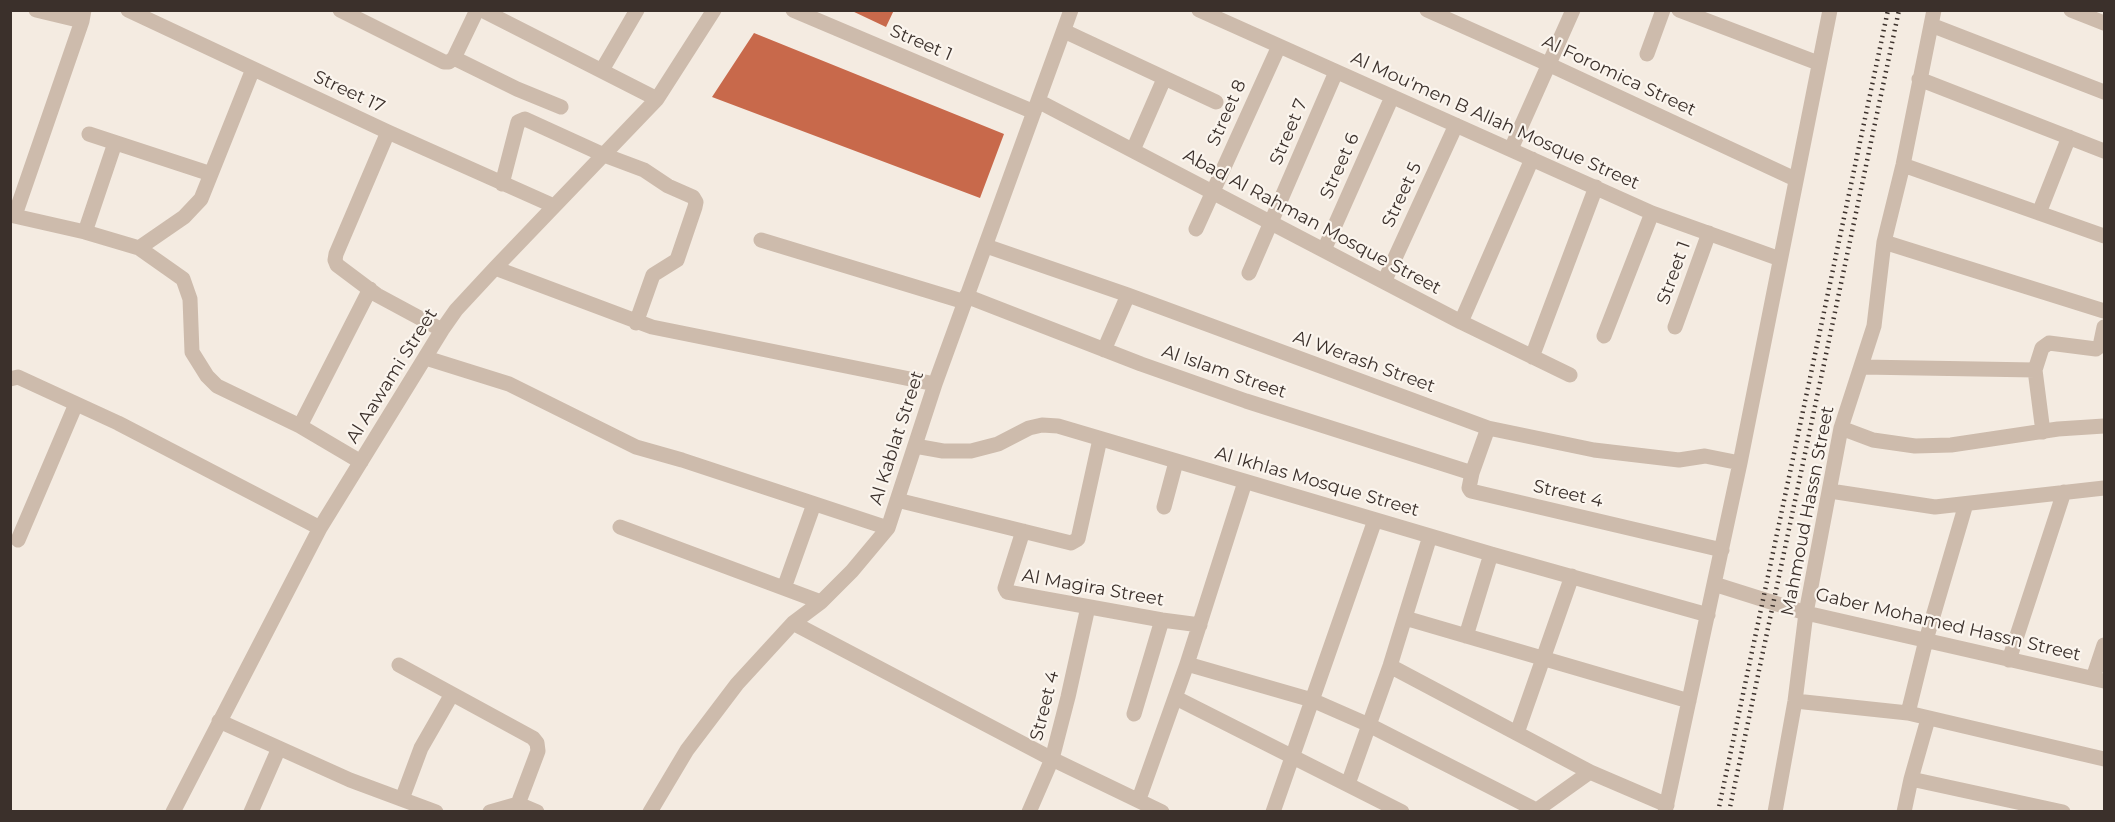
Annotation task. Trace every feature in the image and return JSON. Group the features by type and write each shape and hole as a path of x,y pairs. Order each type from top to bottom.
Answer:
{"street":[{"path":"36,10 83,16 13,215 139,248 183,279 190,299 192,352 216,386 300,426 361,462"},
{"name":"Street 17","path":"128,10 388,132 554,206"},
{"path":"340,10 444,62 449,62 454,58 477,10"},
{"path":"482,10 657,99"},
{"name":"Al Aawami Street","path":"173,812 320,528 442,330 456,310 495,268 657,99 714,10"},
{"name":"Street 1","path":"793,10 1036,106"},
{"name":"Al Kablat Street","path":"650,812 687,750 757,661 793,623 820,602 852,571 888,528 935,384 1071,10"},
{"name":"Al Mou'men B Allah Mosque Street","path":"1199,10 1652,213 1780,259"},
{"name":"Al Foromica Street","path":"1427,10 1795,179"},
{"path":"1511,149 1573,10"},
{"path":"1647,54 1664,10"},
{"path":"1679,10 1818,63"},
{"path":"1390,666 1518,734 1666,808 1740,463 1830,10"},
{"path":"2071,10 2098,18"},
{"path":"602,70 632,12"},
{"path":"1932,18 2104,92"},
{"name":"Mahmoud Hassn Street","path":"1775,812 1795,701 1806,613 1841,428 1874,326 1884,242 1932,18"},
{"path":"1064,31 1216,102"},
{"name":"Street 8","path":"1196,229 1279,46"},
{"path":"454,58 561,107"},
{"path":"139,248 184,217 201,199 253,69"},
{"name":"Street 7","path":"1249,273 1336,72"},
{"path":"1133,150 1164,79"},
{"path":"1919,79 2104,151"},
{"name":"Street 6","path":"1324,250 1392,97"},
{"name":"Abad Al Rahman Mosque Street","path":"1036,106 1133,150 1461,322 1569,375"},
{"path":"502,184 516,125 520,120 525,119 604,155 644,170 668,186 693,197 696,202 677,260 653,275 636,323"},
{"name":"Street 5","path":"1384,282 1456,125"},
{"path":"388,132 334,260 337,265 377,295 442,330"},
{"path":"89,134 211,174"},
{"path":"2040,213 2069,137"},
{"path":"85,232 115,143"},
{"path":"1461,322 1532,159"},
{"path":"1902,165 2104,236"},
{"path":"1532,357 1596,188"},
{"path":"1604,336 1652,213"},
{"name":"Street 1","path":"1675,327 1709,233"},
{"name":"Al Islam Street","path":"761,240 966,299 1246,401 1472,473"},
{"path":"1884,242 2104,311"},
{"name":"Al Werash Street","path":"986,246 1128,295 1488,428 1577,447 1679,460 1705,456 1740,463"},
{"path":"495,268 636,323 670,332 935,384"},
{"path":"300,426 370,289"},
{"path":"1104,350 1128,295"},
{"path":"2043,432 2035,370 2044,345 2049,343 2096,349 2100,346 2104,327"},
{"path":"426,358 509,384 636,447 888,528"},
{"path":"1862,367 2035,370"},
{"path":"10,379 18,377 118,423 320,528"},
{"path":"18,540 76,404"},
{"name":"Al Ikhlas Mosque Street","path":"915,446 943,451 971,451 998,444 1029,428 1042,425 1058,426 1491,554 1708,615"},
{"path":"1841,428 1873,440 1915,446 1951,445 2104,426"},
{"path":"1472,473 1488,428"},
{"path":"897,500 1071,543 1078,539 1100,439"},
{"path":"1164,507 1176,462"},
{"name":"Street 4","path":"1472,473 1469,488 1471,491 1722,550"},
{"path":"1139,799 1176,698 1245,482"},
{"path":"1830,491 1923,506 1966,504 2104,488"},
{"path":"2009,660 2064,492"},
{"path":"784,588 814,504"},
{"path":"1908,713 1926,640 1966,504"},
{"path":"1273,812 1375,520"},
{"path":"620,527 820,602"},
{"name":"Al Magira Street","path":"1023,531 1006,590 1010,593 1200,625"},
{"path":"1348,784 1390,666 1430,536"},
{"path":"1466,636 1491,554"},
{"path":"1518,734 1572,576"},
{"name":"Gaber Mohamed Hassn Street","path":"1714,584 1806,613 2099,679"},
{"name":"Street 4","path":"1029,812 1052,759 1088,607"},
{"path":"1405,618 1689,701"},
{"path":"1134,714 1161,620"},
{"path":"793,623 1052,759 1162,812"},
{"path":"2099,679 2104,645"},
{"path":"1187,664 1312,700 1369,725 1535,811 1590,771"},
{"path":"399,665 533,738 537,743 538,751 519,804"},
{"path":"402,800 425,741 452,694"},
{"path":"1176,698 1402,812"},
{"path":"1795,701 1908,713 2104,759"},
{"path":"1904,812 1928,719"},
{"path":"219,721 350,780 436,812"},
{"path":"251,812 279,748"},
{"path":"1911,779 2063,812"},
{"path":"490,812 519,804 537,812"}],"building":[{"path":"850,10 894,10 886,27"},
{"path":"754,33 1004,134 980,198 712,97"}],"railway":[{"path":"1718,812 1888,10"},
{"path":"1729,812 1899,10"}]}
